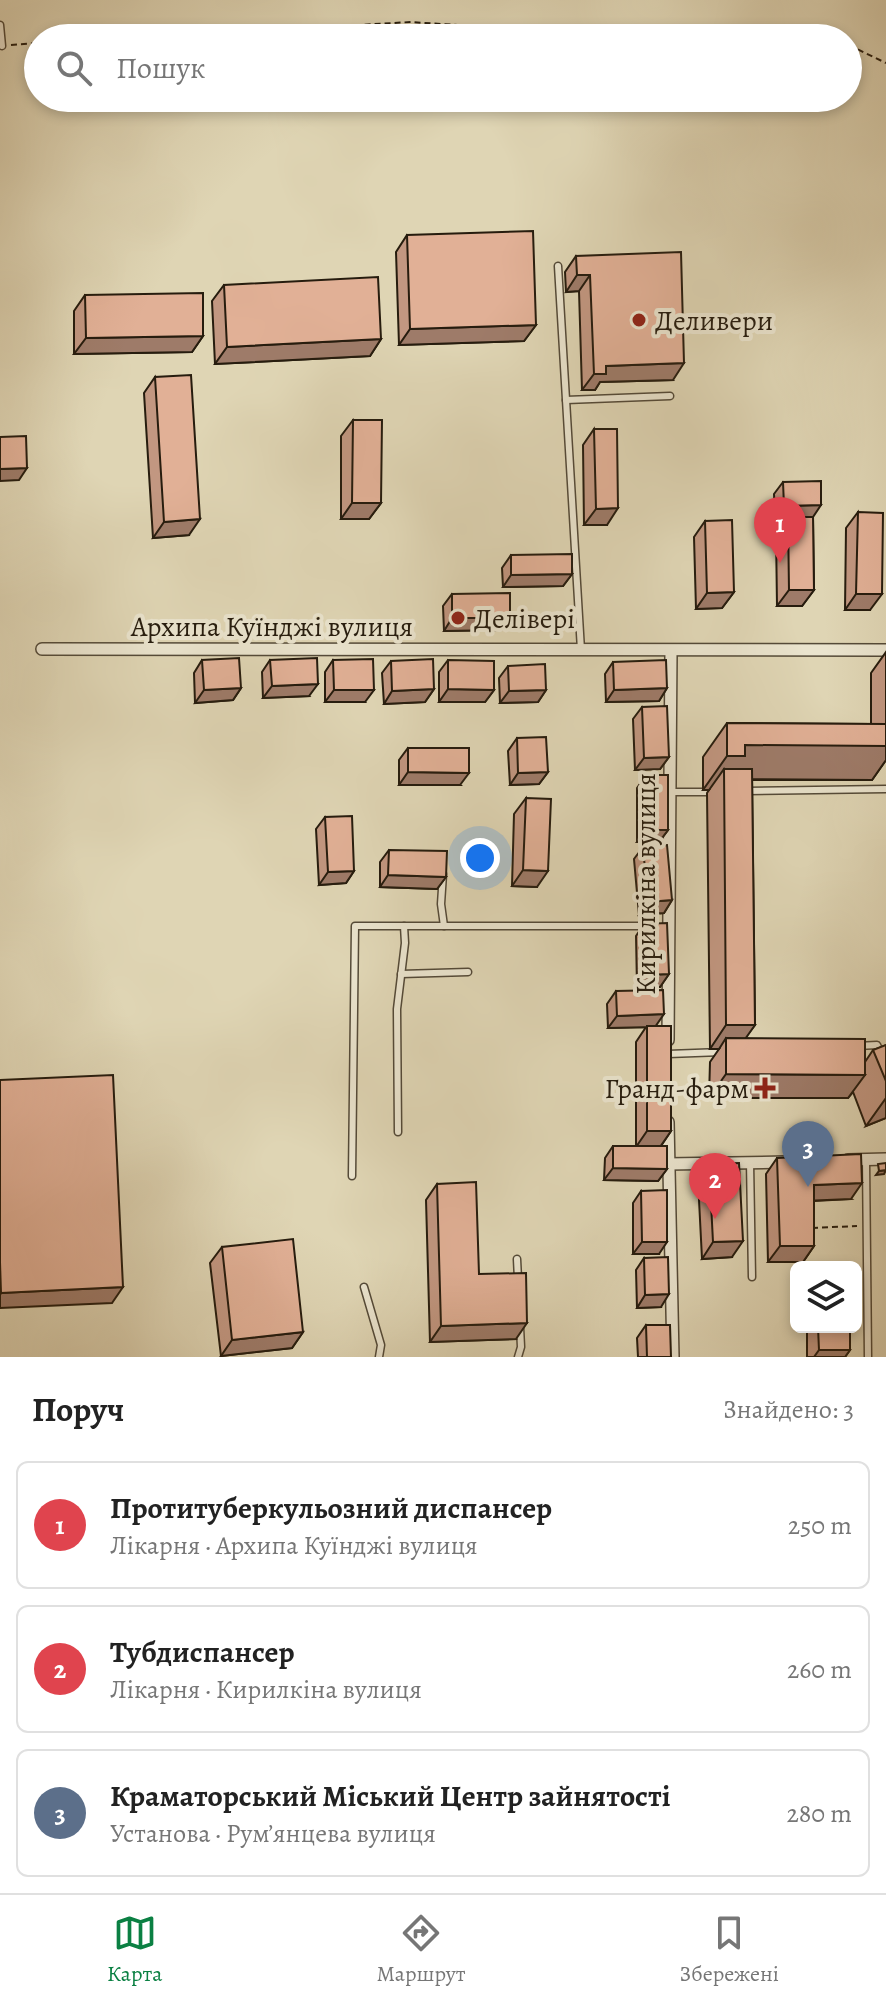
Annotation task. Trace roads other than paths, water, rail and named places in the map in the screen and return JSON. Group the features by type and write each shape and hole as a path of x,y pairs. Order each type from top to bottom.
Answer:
{"street":[{"name":"Архипа Куїнджі вулиця","path":"42,649 886,650"},
{"name":"Кирилкіна вулиця","path":"668,1070 671,651"},
{"path":"668,1117 673,1357"},
{"path":"837,1160 886,1159"},
{"path":"667,1164 793,1161"}],"lane":[{"path":"0,25 1,46"},
{"path":"558,266 581,650"},
{"path":"566,400 670,396"},
{"path":"731,791 886,789"},
{"path":"746,791 746,807"},
{"path":"670,792 716,792"},
{"path":"443,873 441,904 444,926"},
{"path":"352,1176 355,926 669,926"},
{"path":"398,1132 397,1009 405,943 404,926"},
{"path":"401,974 468,972"},
{"path":"848,1046 877,1045 882,1060"},
{"path":"668,1054 731,1051"},
{"path":"866,1160 868,1357"},
{"path":"750,1162 752,1277"},
{"path":"517,1259 518,1288"},
{"path":"364,1287 381,1345 379,1357"},
{"path":"518,1357 521,1347 520,1318"}],"place":[{"name":"Деливери","path":"639,320"},
{"name":"Протитуберкульозний диспансер","path":"780,563"},
{"name":"Делівері","path":"458,618"},
{"name":"Гранд-фарм","path":"765,1088"},
{"name":"Краматорський Міський Центр зайнятості","path":"808,1187"},
{"name":"Тубдиспансер","path":"715,1219"}]}
